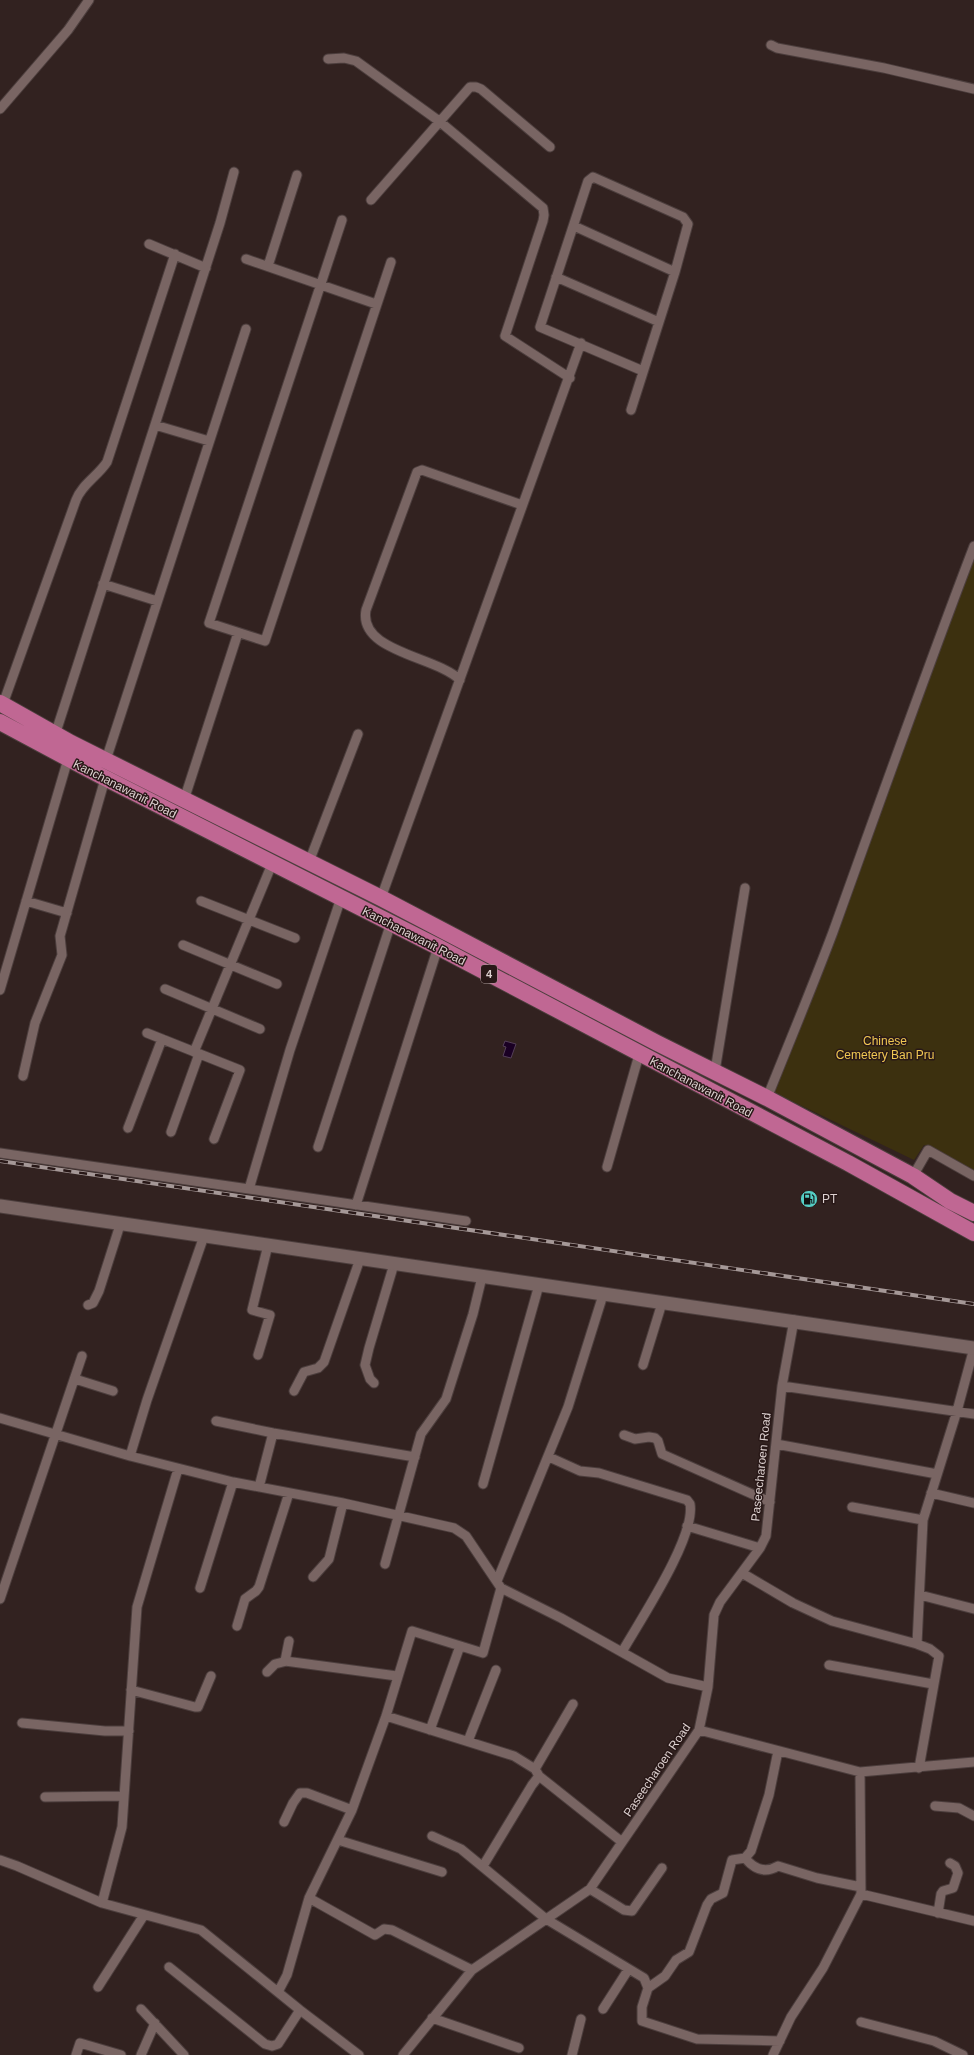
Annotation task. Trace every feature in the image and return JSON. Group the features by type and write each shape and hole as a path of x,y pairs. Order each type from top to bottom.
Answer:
{"highway":[{"name":"Kanchanawanit Road","path":"1,704 55,735 381,898 657,1043 767,1098 913,1176 950,1201 974,1213"},
{"name":"Kanchanawanit Road","path":"0,722 68,759 272,864 438,947 848,1163 970,1231"},
{"path":"970,1231 974,1213"}],"street":[{"path":"0,109 68,30 89,0"},
{"path":"771,45 777,48 927,77 974,89"},
{"path":"328,59 344,58 356,61 439,121 543,208 543,221 505,336 570,378"},
{"path":"371,200 467,89 476,87 550,147"},
{"path":"55,735 206,268 234,172"},
{"path":"268,266 297,175"},
{"path":"631,410 688,228 685,219 595,177 591,178 588,181 540,327 581,343 643,371"},
{"path":"342,220 322,285 209,623 265,642 391,262"},
{"path":"574,226 675,272"},
{"path":"149,244 206,268"},
{"path":"1,704 78,495 107,462 175,254"},
{"path":"246,259 376,304"},
{"path":"556,277 659,322"},
{"path":"23,1076 35,1023 62,955 60,936 103,777 106,760 246,329"},
{"path":"381,898 522,505 570,378 581,343"},
{"path":"155,425 209,441"},
{"path":"460,680 448,670 387,646 374,637 369,631 366,621 369,603 417,472 422,470 522,505"},
{"path":"767,1098 832,933 858,859 911,719 933,654 974,546"},
{"path":"103,584 157,601"},
{"path":"184,800 238,633"},
{"path":"309,862 358,734"},
{"path":"0,990 68,759"},
{"path":"171,1132 212,1009 272,864"},
{"path":"715,1072 745,888"},
{"path":"249,1189 290,1050 341,898"},
{"path":"26,901 66,913"},
{"path":"201,901 295,938"},
{"path":"318,1147 391,923"},
{"path":"183,945 277,984"},
{"path":"356,1205 438,947"},
{"path":"165,989 260,1029"},
{"path":"146,1033 240,1070 214,1139"},
{"path":"128,1128 162,1039"},
{"path":"607,1168 639,1054"},
{"path":"913,1176 928,1150 974,1176"},
{"path":"0,1153 466,1221"},
{"path":"0,1206 120,1225 662,1303 794,1320 974,1348 957,1411 922,1520 917,1644"},
{"path":"88,1305 93,1303 99,1291 120,1225"},
{"path":"130,1456 147,1400 204,1236"},
{"path":"258,1355 270,1315 252,1310 268,1246"},
{"path":"294,1391 304,1372 318,1368 324,1362 360,1259"},
{"path":"374,1383 370,1379 366,1365 369,1348 394,1264"},
{"path":"385,1564 416,1457 421,1432 446,1399 473,1314 482,1277"},
{"path":"483,1484 539,1285"},
{"path":"278,1992 287,1975 309,1898 352,1810 386,1716 412,1631 483,1653 499,1585 568,1407 603,1294"},
{"path":"643,1365 662,1303"},
{"name":"Paseecharoen Road","path":"403,2055 472,1970 590,1889 699,1730 708,1688 714,1615 720,1602 760,1548 766,1536 782,1386 794,1320"},
{"path":"0,1598 82,1356"},
{"path":"75,1379 113,1391"},
{"path":"782,1386 974,1414"},
{"path":"0,1418 178,1469 233,1482 447,1525 459,1530 466,1536 499,1585 668,1678 708,1688"},
{"path":"216,1421 273,1433 416,1457"},
{"path":"259,1487 273,1433"},
{"path":"624,1435 635,1439 649,1437 655,1438 658,1441 662,1454 770,1502"},
{"path":"776,1444 937,1474"},
{"path":"549,1457 580,1471 599,1473 688,1501 691,1510 687,1526 672,1566 622,1652"},
{"path":"102,1903 122,1827 137,1608 178,1469"},
{"path":"200,1588 233,1482"},
{"path":"237,1626 245,1598 256,1592 259,1587 289,1493"},
{"path":"931,1493 974,1503"},
{"path":"313,1577 329,1559 343,1503"},
{"path":"852,1507 922,1520"},
{"path":"687,1526 760,1548"},
{"path":"742,1573 793,1603 832,1621 917,1644 930,1649 939,1656 919,1768"},
{"path":"920,1595 974,1609"},
{"path":"287,1661 289,1641"},
{"path":"430,1730 460,1646"},
{"path":"267,1672 275,1664 287,1661 398,1676"},
{"path":"830,1665 933,1684"},
{"path":"468,1742 496,1670"},
{"path":"131,1690 198,1707 211,1676"},
{"path":"483,1866 532,1785 573,1704"},
{"path":"386,1716 514,1756 622,1842"},
{"path":"22,1723 105,1731 128,1731"},
{"path":"699,1730 860,1772 974,1762"},
{"path":"778,1751 769,1795 751,1851 745,1858 732,1860 723,1892 711,1899 707,1905 689,1952 676,1960 665,1976 648,1988 642,2007 642,2021 697,2039 780,2041"},
{"path":"773,2055 791,2017 823,1968 861,1890 860,1772"},
{"path":"284,1822 293,1803 300,1793 307,1793 352,1810"},
{"path":"45,1797 124,1796"},
{"path":"935,1806 959,1808 974,1816"},
{"path":"432,1836 461,1849 546,1919 628,1970 644,1978 648,1988"},
{"path":"338,1840 442,1872"},
{"path":"745,1858 752,1866 763,1870 770,1870 778,1866 938,1913 974,1921"},
{"path":"0,1860 102,1903 201,1930 300,2010 359,2055"},
{"path":"938,1913 941,1894 943,1891 953,1888 958,1873 957,1869 950,1864"},
{"path":"590,1889 624,1910 632,1911 662,1868"},
{"path":"309,1898 375,1935 384,1929 392,1930 472,1970"},
{"path":"98,1987 144,1915"},
{"path":"169,1967 265,2044 272,2046 278,2044 300,2010"},
{"path":"603,2009 628,1970"},
{"path":"141,2009 184,2055"},
{"path":"432,2018 519,2048"},
{"path":"572,2055 582,2019"},
{"path":"861,2022 934,2041 963,2055"},
{"path":"141,2055 155,2024"},
{"path":"76,2055 80,2044 120,2055"}],"green space":[{"name":"Chinese Cemetery Ban Pru","path":"974,556 974,1172 924,1145 914,1160 773,1092 888,791 936,654"}],"shaded area":[{"path":"505,1041 516,1044 511,1058 503,1056 506,1047 503,1046"}],"railway":[{"path":"0,1161 974,1304"}],"place":[{"name":"PT","path":"809,1199"}]}
